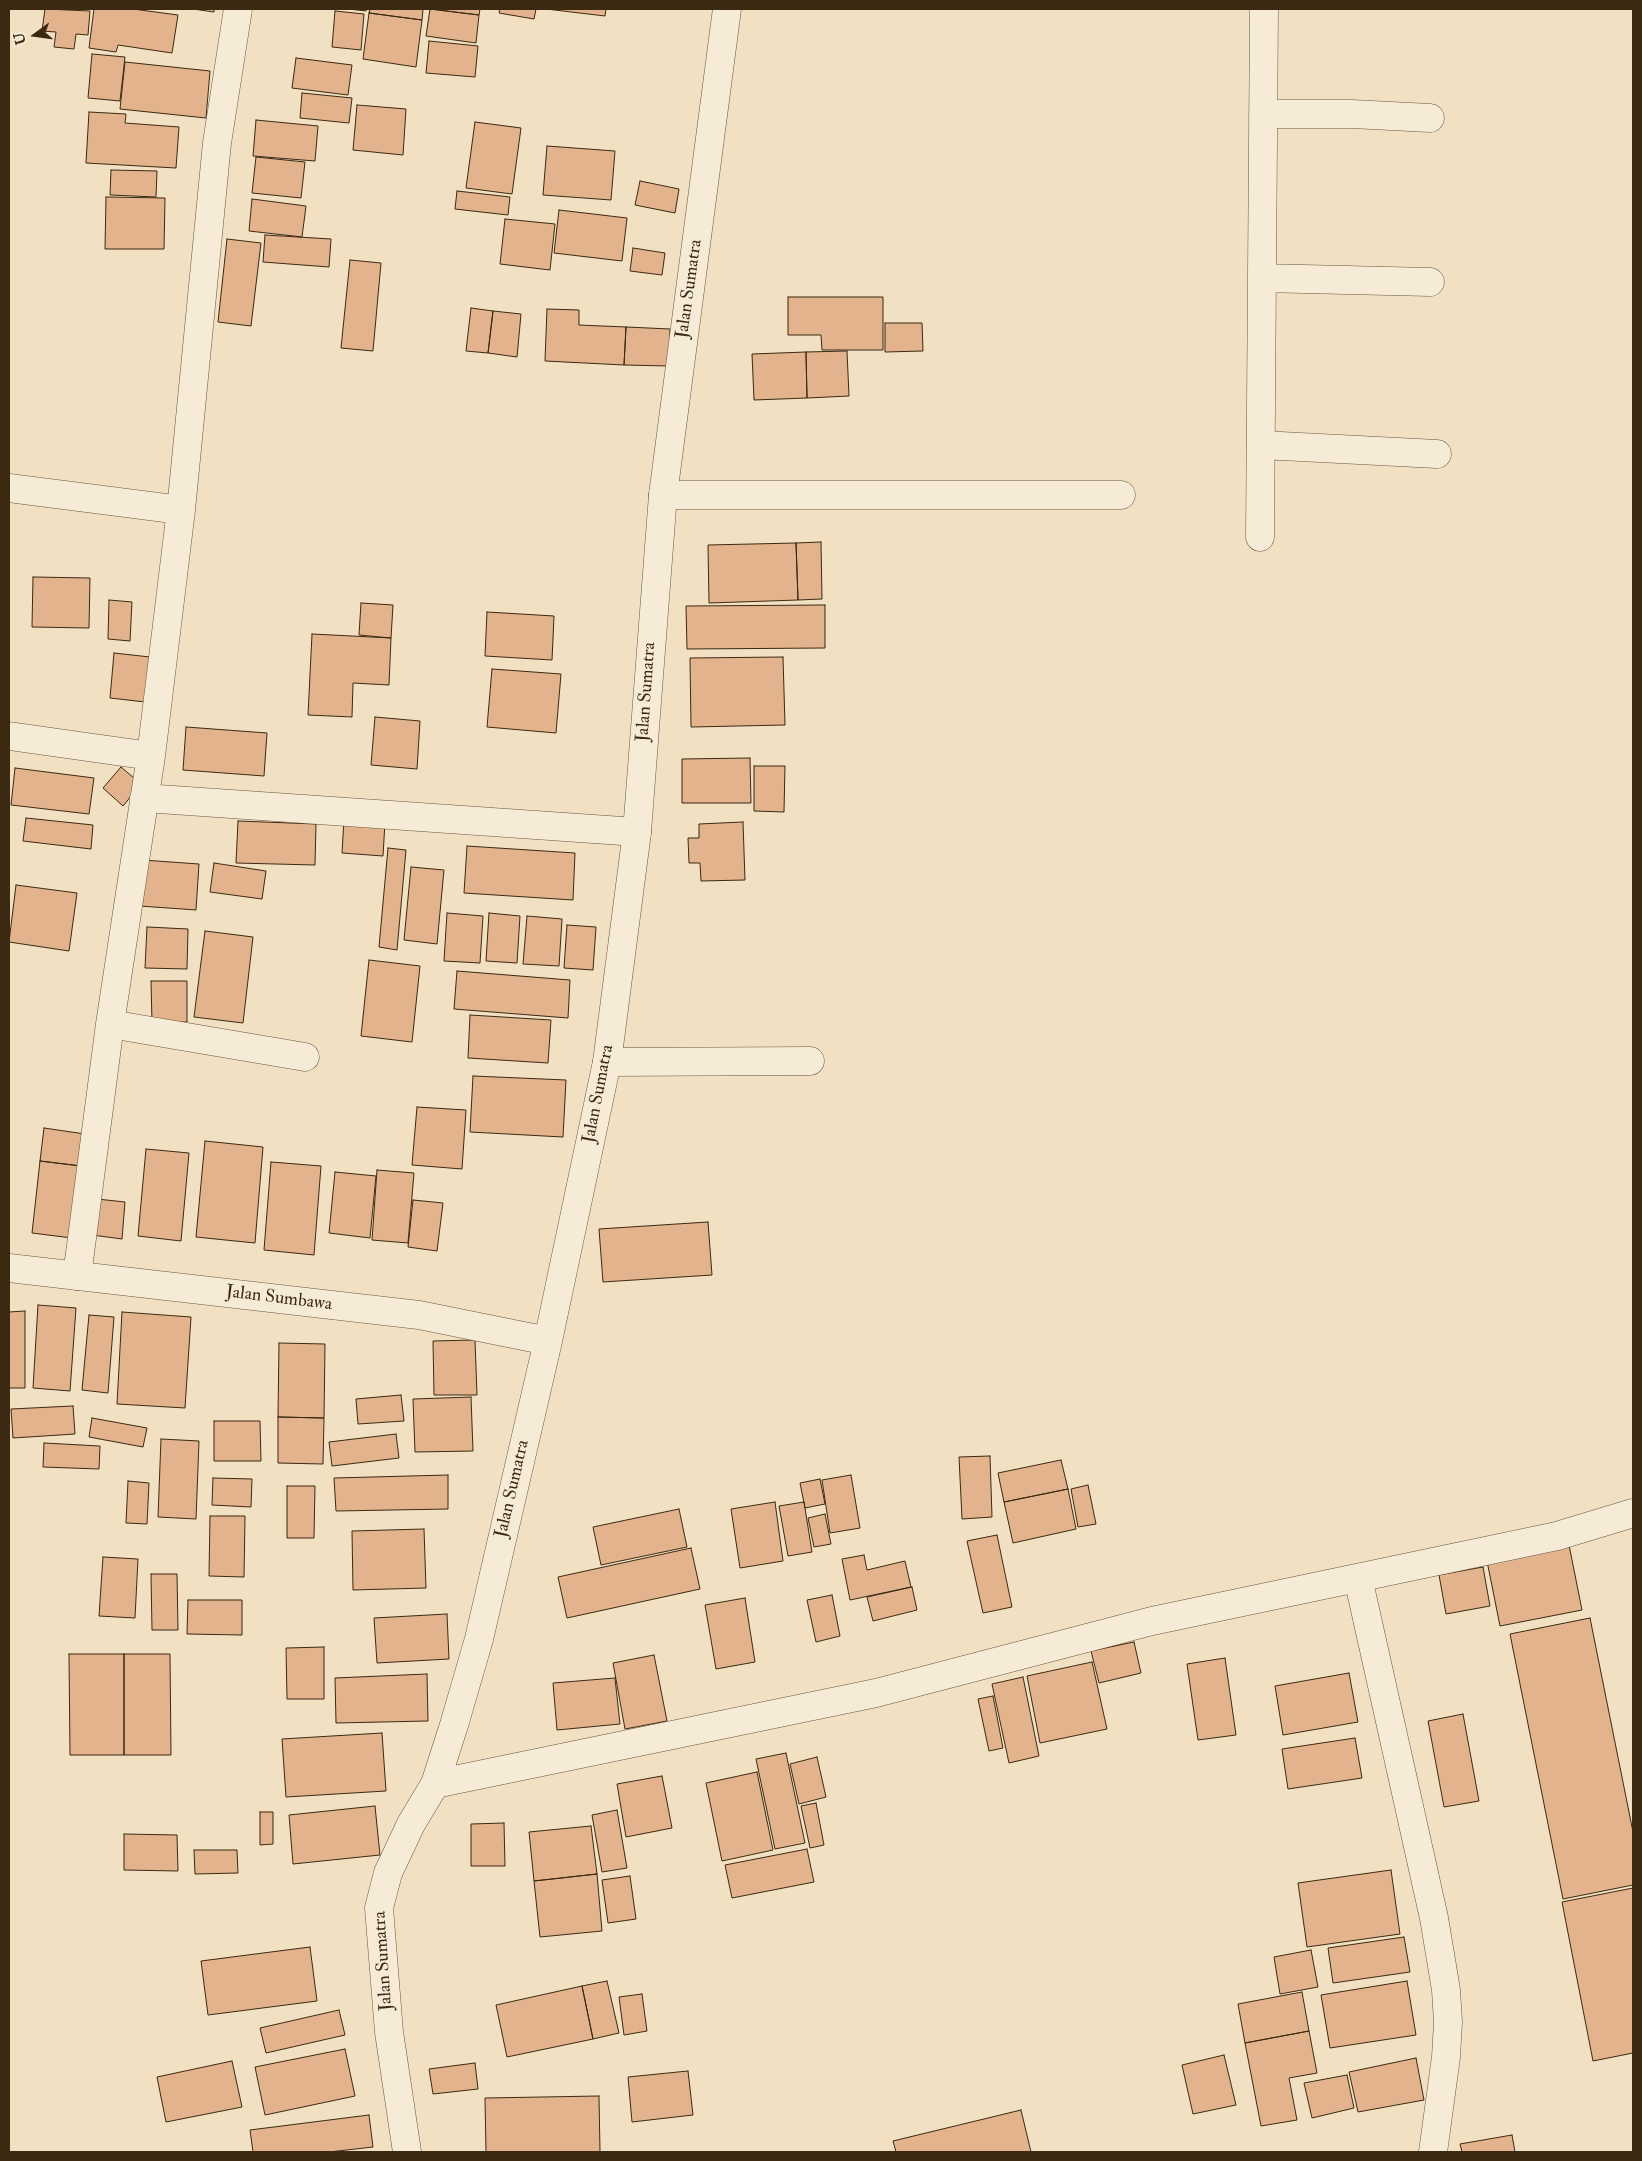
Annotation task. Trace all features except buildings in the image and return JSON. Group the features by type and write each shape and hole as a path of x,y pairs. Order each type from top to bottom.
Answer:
{"street":[{"path":"77,1276 110,1024 151,756 180,510 217,143 238,9"},
{"name":"Jalan Sumatra","path":"407,2152 389,2032 379,1908 388,1873 411,1824 435,1784 478,1639 548,1341 607,1062 637,832 663,495 727,9"},
{"path":"1260,537 1264,9"},
{"path":"1263,114 1352,114 1430,118"},
{"path":"1262,278 1430,282"},
{"path":"1261,445 1437,454"},
{"path":"9,488 180,510"},
{"path":"663,495 1121,495"},
{"path":"9,736 151,756"},
{"path":"144,798 637,832"},
{"path":"110,1024 305,1057"},
{"path":"607,1062 810,1061"},
{"name":"Jalan Sumbawa","path":"9,1268 419,1315 548,1341"},
{"path":"435,1784 876,1693 1152,1621 1557,1536 1633,1513"},
{"path":"1358,1578 1434,1918 1446,1990 1448,2022 1446,2057 1433,2152"}]}
